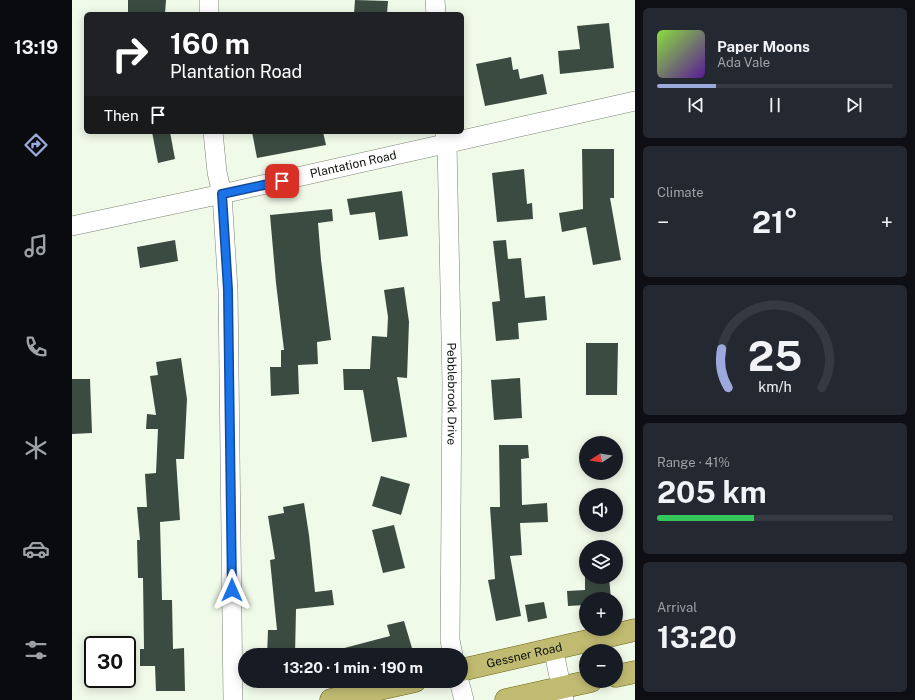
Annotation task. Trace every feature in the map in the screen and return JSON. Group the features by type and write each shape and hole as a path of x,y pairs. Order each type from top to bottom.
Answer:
{"main road":[{"name":"Gessner Road","path":"468,668 635,630"},
{"path":"623,675 635,672"},
{"path":"506,700 562,694 579,686"},
{"path":"331,700 384,688"}],"street":[{"path":"209,0 209,12"},
{"path":"435,0 436,12"},
{"name":"Plantation Road","path":"72,226 222,194 446,138 635,101"},
{"path":"213,134 217,172 222,194 228,290 233,700"},
{"name":"Pebblebrook Drive","path":"446,138 452,384 450,640 452,648"},
{"path":"553,648 562,694"},
{"path":"461,688 464,700"}],"building":[{"path":"128,0 166,0 165,12 128,12"},
{"path":"355,0 388,1 387,12 354,12"},
{"path":"609,23 614,68 560,74 558,51 580,49 577,26"},
{"path":"511,57 513,70 518,69 520,79 543,74 547,94 485,106 476,64"},
{"path":"152,134 170,134 175,159 158,163"},
{"path":"252,134 323,134 326,145 257,158"},
{"path":"582,149 614,149 614,198 610,198 621,260 593,265 586,227 562,232 559,213 583,209"},
{"path":"524,169 527,204 532,203 533,219 497,222 492,173"},
{"path":"402,191 408,236 379,240 375,212 350,215 347,199"},
{"path":"332,209 333,221 318,223 331,340 317,342 318,364 298,365 299,394 271,396 270,367 281,367 281,350 284,350 270,215"},
{"path":"175,240 178,261 140,268 137,247"},
{"path":"506,240 508,259 521,258 525,298 545,296 547,320 518,323 519,339 496,341 492,302 500,301 493,241"},
{"path":"404,287 409,322 407,378 397,377 407,437 372,442 363,390 344,390 343,369 370,369 372,336 387,337 388,317 384,290"},
{"path":"586,343 618,343 617,395 586,395"},
{"path":"181,358 187,399 184,459 176,459 180,520 160,522 162,600 172,600 173,649 184,648 185,691 156,691 155,666 140,666 140,649 144,649 143,578 138,578 137,540 140,540 137,507 147,507 145,474 156,473 158,429 146,429 147,414 156,415 150,376 158,375 156,362"},
{"path":"520,378 522,418 494,420 491,380"},
{"path":"72,379 90,379 92,433 72,434"},
{"path":"499,445 528,445 529,458 521,459 522,505 547,503 548,522 520,523 522,555 510,556 521,616 496,621 488,580 495,579 490,507 500,507"},
{"path":"381,476 410,484 401,515 372,506"},
{"path":"304,503 315,592 332,590 334,605 296,609 295,648 267,648 268,630 277,630 270,560 275,559 268,516 284,513 283,507"},
{"path":"394,525 405,568 383,573 372,530"},
{"path":"585,584 610,584 610,592 579,592 579,605 568,606 567,591 585,590"},
{"path":"544,602 547,618 528,622 525,605"},
{"path":"404,621 412,648 344,648 390,636 387,625"}],"route":[{"path":"232,590 228,290 222,194 282,181"}]}
